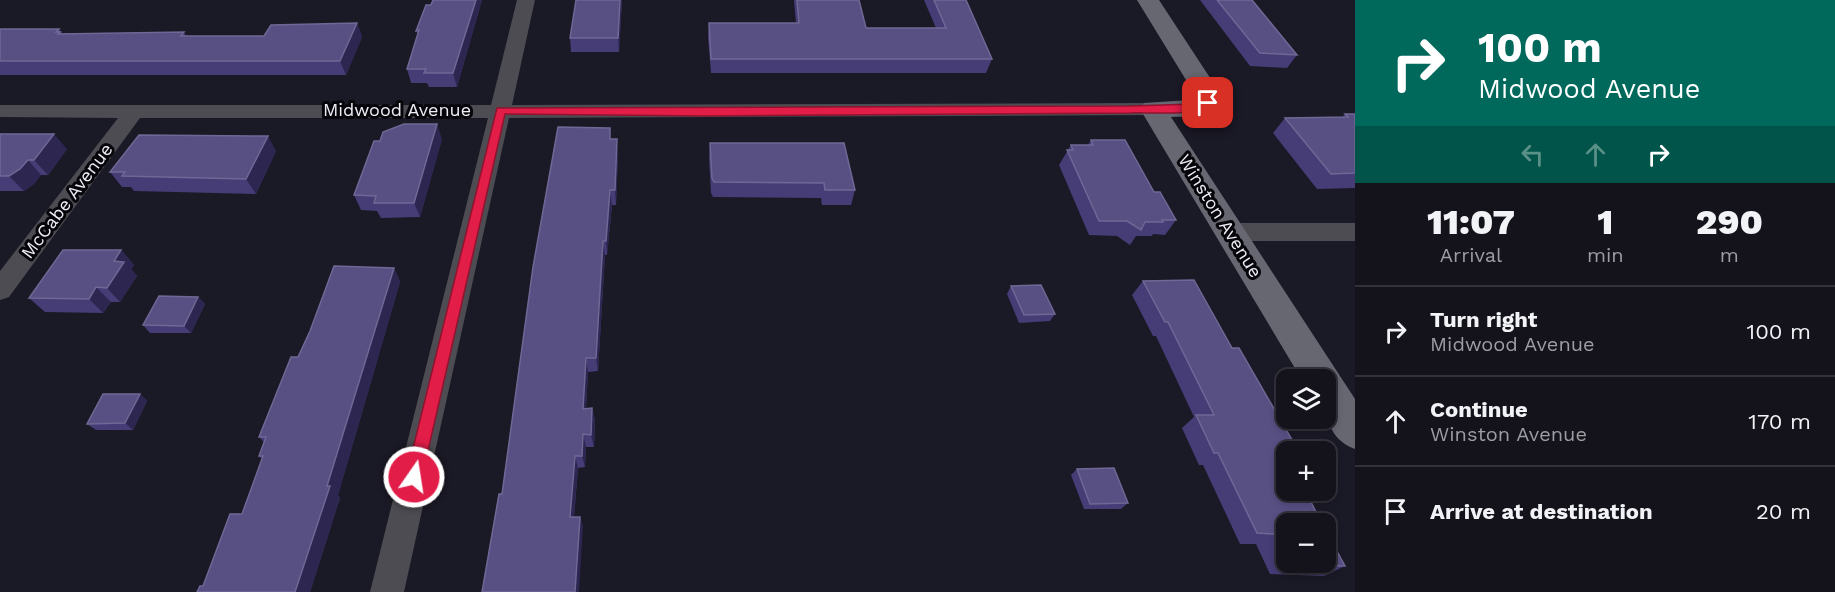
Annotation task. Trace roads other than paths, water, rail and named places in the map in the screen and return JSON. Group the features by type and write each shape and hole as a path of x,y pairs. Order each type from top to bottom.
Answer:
{"street":[{"path":"387,592 526,0"},
{"path":"1148,0 1200,79 1207,93 1208,103 1196,108 1153,109"},
{"name":"Midwood Avenue","path":"0,111 500,110 716,113 1153,109"},
{"name":"Winston Avenue","path":"1153,109 1315,369"},
{"name":"McCabe Avenue","path":"0,291 134,111"},
{"path":"1230,232 1355,232"},
{"path":"1336,401 1355,432"}]}
